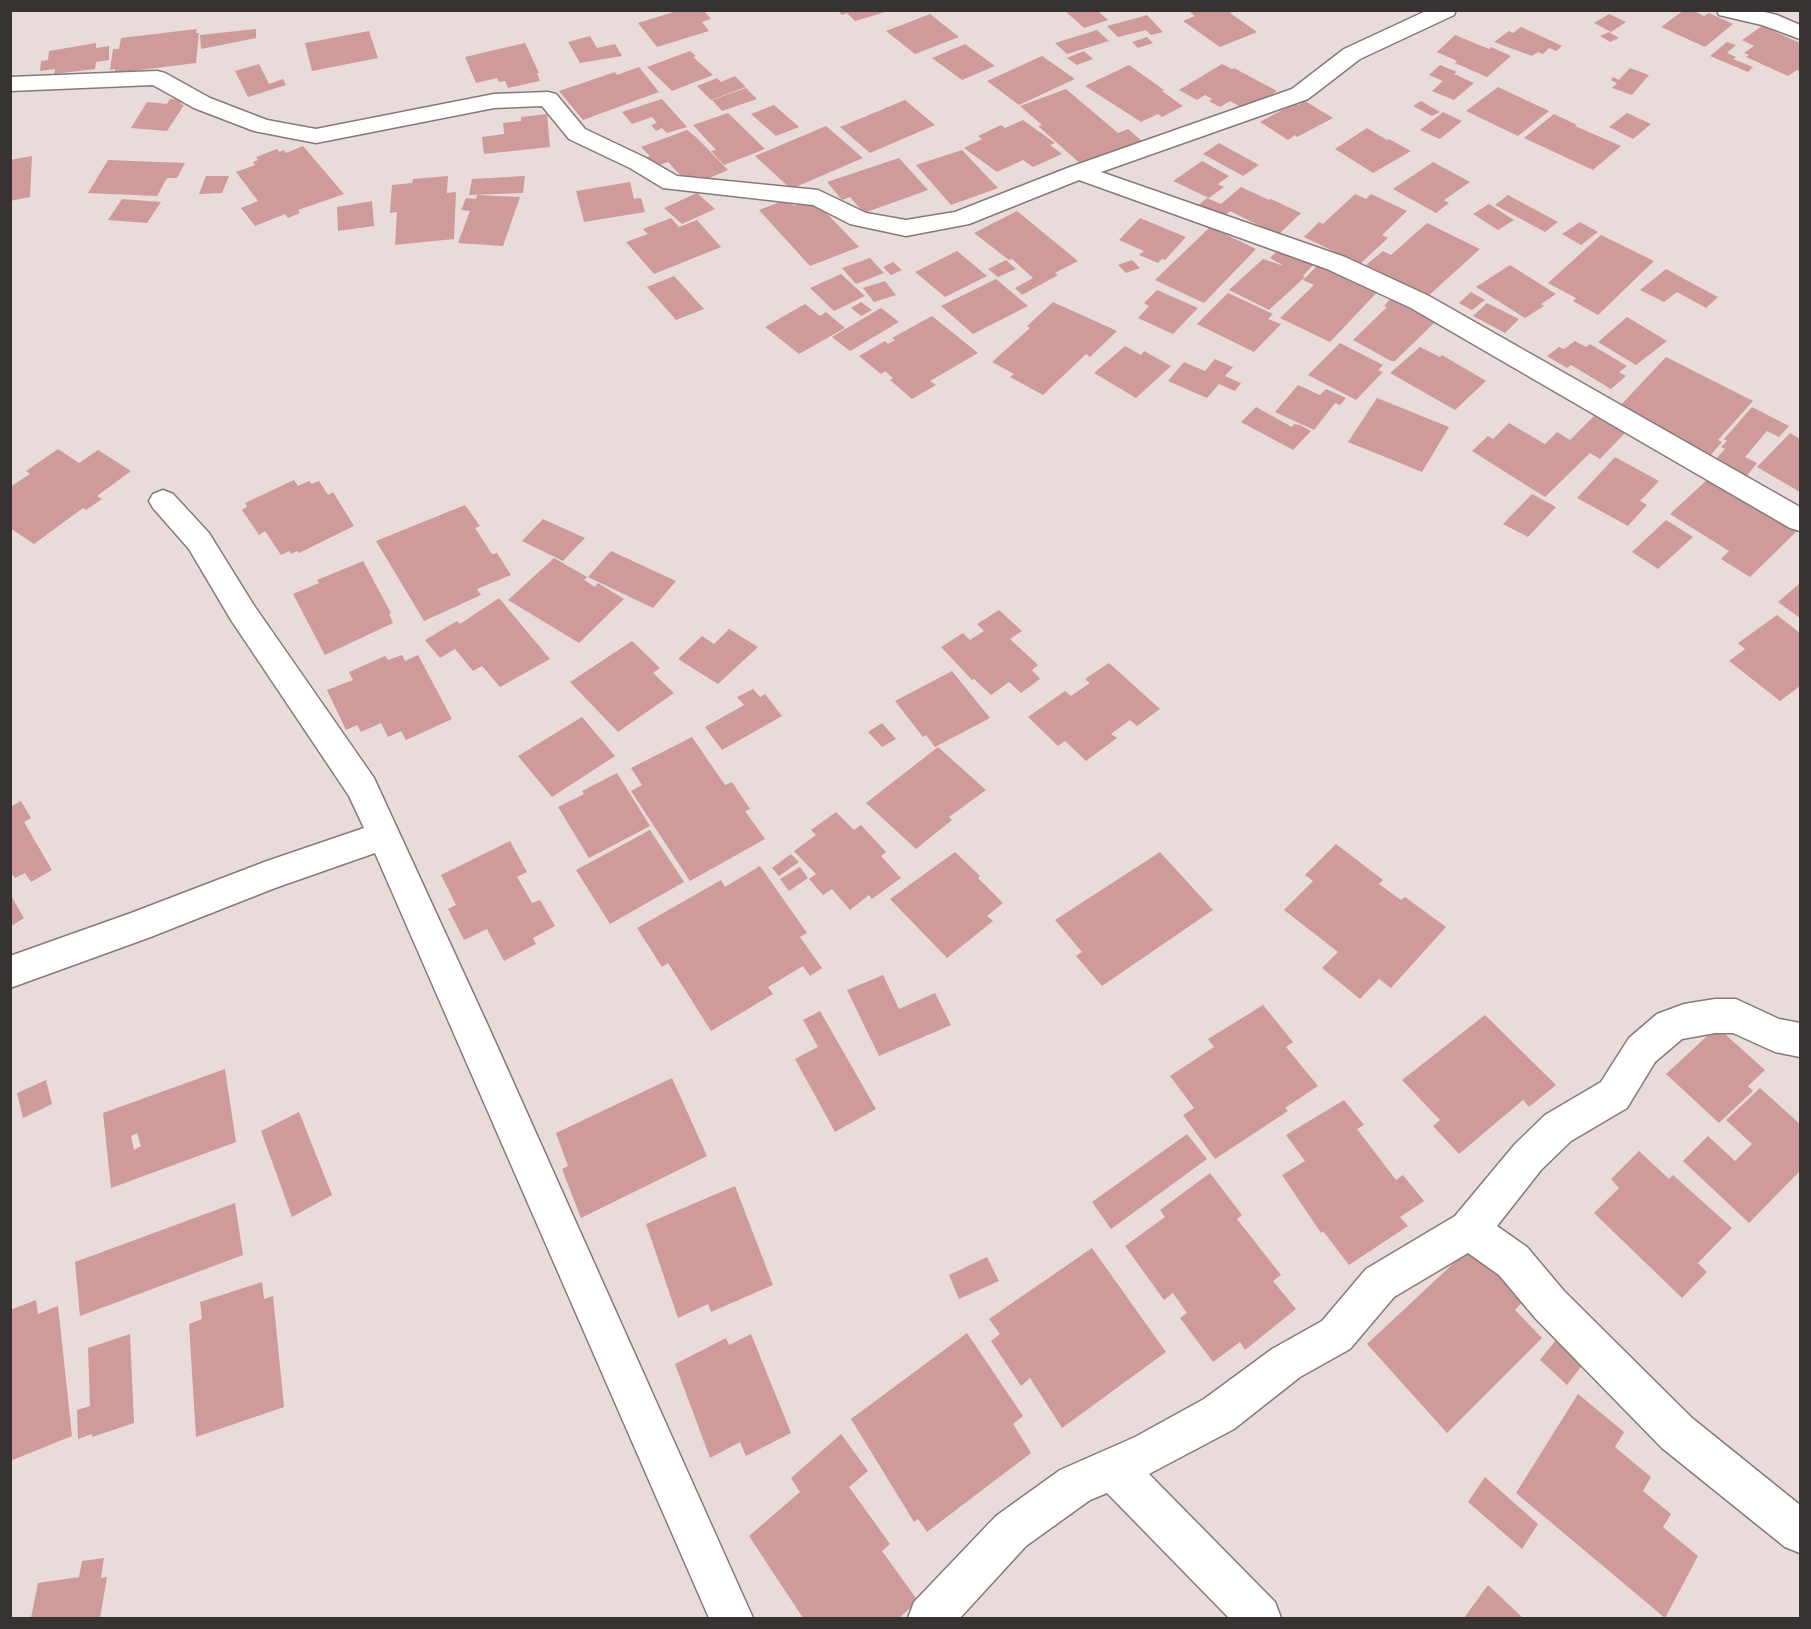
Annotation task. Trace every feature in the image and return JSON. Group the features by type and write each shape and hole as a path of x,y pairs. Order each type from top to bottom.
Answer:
{"street":[{"path":"10,84 157,78 202,103 262,126 316,136 494,101 548,99 578,134 638,163 671,183 818,198 859,219 906,228 960,219 1078,172 1300,94 1352,54 1446,10"},
{"path":"1727,10 1769,20 1800,33"},
{"path":"1078,172 1336,263 1420,302 1800,520"},
{"path":"163,501 199,541 242,612 362,788 731,1618"},
{"path":"10,972 136,927 277,872 383,837"},
{"path":"930,1618 1011,1531 1075,1485 1150,1452 1218,1414 1286,1363 1336,1335 1380,1283 1469,1230 1528,1157 1558,1128 1614,1095 1642,1050 1670,1026 1684,1021 1715,1016 1736,1016 1775,1035 1800,1040"},
{"path":"1469,1230 1514,1261 1550,1305 1677,1433 1800,1532"},
{"path":"1114,1468 1259,1618"}],"building":[{"path":"680,10 703,10 711,19 702,22 709,31 657,47 638,23"},
{"path":"837,10 889,11 855,21 847,13 842,15"},
{"path":"1064,10 1097,10 1108,20 1084,28"},
{"path":"1187,10 1230,10 1233,12 1230,13 1257,32 1220,47 1183,21 1195,16"},
{"path":"1684,10 1692,10 1704,16 1709,13 1733,24 1705,47 1661,27"},
{"path":"930,14 959,37 915,54 886,31"},
{"path":"1609,14 1626,22 1611,32 1594,23"},
{"path":"1147,15 1163,32 1151,35 1146,30 1118,37 1107,26"},
{"path":"1762,26 1800,43 1800,71 1797,70 1788,76 1746,57 1749,55 1744,53 1754,46 1742,40"},
{"path":"1521,27 1562,46 1556,51 1549,48 1543,54 1538,52 1532,56 1494,42 1509,31 1513,33"},
{"path":"197,29 196,33 199,33 196,63 115,73 115,69 110,70 113,49 119,49 121,38"},
{"path":"256,29 256,38 201,49 200,35"},
{"path":"1097,30 1109,41 1067,54 1055,43"},
{"path":"369,31 378,58 312,71 305,43"},
{"path":"1609,32 1619,38 1610,42 1600,36"},
{"path":"1455,35 1511,56 1487,77 1437,52"},
{"path":"590,36 597,48 615,44 622,56 580,63 568,42"},
{"path":"1147,37 1153,43 1138,48 1132,42"},
{"path":"1727,42 1736,45 1727,53 1736,57 1733,59 1753,67 1748,72 1710,56"},
{"path":"96,43 96,48 109,46 109,60 96,62 95,69 54,74 55,69 40,71 41,61 48,60 49,51"},
{"path":"525,43 539,73 537,73 540,81 508,88 505,81 499,82 497,78 476,83 465,57"},
{"path":"965,44 995,66 962,80 932,58"},
{"path":"690,51 696,56 693,57 713,75 672,91 647,67"},
{"path":"1084,51 1093,59 1077,65 1067,58"},
{"path":"1042,56 1075,79 1019,105 987,81"},
{"path":"259,64 269,84 283,79 286,85 248,97 235,71"},
{"path":"1222,64 1277,91 1246,110 1230,101 1220,107 1209,101 1212,99 1205,95 1197,100 1179,90"},
{"path":"1129,65 1183,106 1162,117 1158,114 1141,122 1085,86"},
{"path":"1440,65 1474,83 1454,100 1432,91 1443,81 1429,75"},
{"path":"639,67 659,92 583,120 559,91 615,72 617,75"},
{"path":"1630,68 1649,75 1632,95 1612,88 1617,83 1611,80 1613,77 1619,80"},
{"path":"735,76 746,87 711,100 697,86 717,78 721,82"},
{"path":"1498,87 1549,111 1518,136 1466,111"},
{"path":"746,88 757,99 722,111 712,100"},
{"path":"1066,89 1118,133 1128,129 1143,142 1083,166 1038,126 1042,125 1020,106"},
{"path":"170,99 184,100 180,104 184,105 167,131 131,128 147,102 167,104"},
{"path":"662,99 687,127 667,133 662,128 656,131 651,125 657,123 652,117 632,124 622,112"},
{"path":"905,100 935,125 870,153 840,127"},
{"path":"1305,101 1333,118 1288,140 1260,122 1295,103 1298,105"},
{"path":"1421,101 1440,112 1432,116 1413,106"},
{"path":"774,105 799,127 776,136 751,114"},
{"path":"1443,112 1462,121 1440,139 1420,130"},
{"path":"728,113 765,149 724,165 711,151 716,150 693,125"},
{"path":"1627,113 1651,124 1633,139 1609,127"},
{"path":"547,114 550,147 484,154 482,137 504,134 503,123 521,121 521,117"},
{"path":"1554,114 1621,146 1593,170 1524,138"},
{"path":"1023,120 1055,143 1050,145 1062,154 1033,167 1023,160 997,172 964,148 982,139 978,136 1001,125 1005,128"},
{"path":"826,126 863,158 791,189 755,156"},
{"path":"1367,128 1411,151 1373,173 1335,149"},
{"path":"687,130 728,170 702,181 697,176 685,180 668,162 654,167 645,158 650,156 641,147"},
{"path":"1219,143 1259,165 1243,176 1203,154"},
{"path":"303,146 344,194 298,210 300,213 288,218 285,214 255,226 241,208 258,201 236,172 255,165 253,162 258,160 256,157 277,149 279,152 284,150 286,153"},
{"path":"962,150 998,188 951,205 916,165"},
{"path":"32,156 30,197 10,201 10,160"},
{"path":"899,158 928,190 864,213 850,197 842,200 827,182"},
{"path":"108,160 185,163 177,178 167,178 157,196 88,193"},
{"path":"1202,161 1229,176 1218,184 1224,187 1209,198 1173,181"},
{"path":"1433,162 1470,182 1444,200 1449,203 1436,213 1393,189"},
{"path":"206,176 229,176 222,193 199,194"},
{"path":"448,176 447,193 456,192 454,239 395,245 397,212 390,213 392,185 412,183 413,179"},
{"path":"525,176 523,193 469,195 472,179"},
{"path":"630,182 634,199 641,198 645,212 584,222 576,191"},
{"path":"1241,187 1301,213 1278,235 1230,211 1222,219 1196,207 1207,198 1221,204"},
{"path":"697,193 715,209 682,224 664,208"},
{"path":"1355,194 1366,199 1371,194 1407,211 1382,235 1388,238 1360,264 1304,237 1319,222 1323,224"},
{"path":"477,195 520,197 503,246 458,243 470,211 461,210 466,198 476,199"},
{"path":"1508,195 1558,222 1545,232 1495,205"},
{"path":"122,199 161,202 147,223 108,220"},
{"path":"788,199 794,206 813,199 859,247 810,266 759,210"},
{"path":"372,201 374,226 338,231 337,207"},
{"path":"1489,204 1514,220 1498,230 1473,214"},
{"path":"1017,211 1078,261 1022,295 1015,288 1033,278 1012,259 1009,260 974,233"},
{"path":"671,218 679,227 697,220 721,247 654,274 626,242 648,234 643,229"},
{"path":"1140,218 1186,237 1165,260 1162,259 1158,263 1139,255 1144,251 1119,240"},
{"path":"1580,222 1598,232 1581,245 1562,234"},
{"path":"1427,223 1480,249 1427,297 1366,265 1383,251 1391,255"},
{"path":"1210,227 1256,249 1204,303 1155,280"},
{"path":"1601,235 1654,261 1598,315 1573,301 1576,298 1548,283"},
{"path":"957,251 987,276 945,297 915,272"},
{"path":"1277,251 1313,265 1303,276 1305,277 1269,310 1229,290 1263,259 1284,266 1270,258"},
{"path":"870,258 884,273 856,284 842,268"},
{"path":"1006,260 1016,269 998,277 988,269"},
{"path":"1132,260 1140,268 1126,273 1118,265"},
{"path":"1323,260 1382,287 1330,342 1280,318 1314,285 1303,280"},
{"path":"893,262 902,270 891,275 883,267"},
{"path":"1510,265 1556,294 1541,304 1544,306 1525,318 1476,287"},
{"path":"1666,269 1718,297 1706,308 1677,292 1664,302 1640,290"},
{"path":"841,274 865,296 834,311 810,288"},
{"path":"674,276 704,309 676,320 647,287"},
{"path":"996,279 1028,306 973,334 941,306"},
{"path":"885,281 896,295 874,302 863,288"},
{"path":"1157,290 1198,308 1173,334 1138,318 1149,306 1144,303"},
{"path":"1471,292 1485,300 1472,310 1459,303"},
{"path":"1228,293 1273,314 1268,319 1281,324 1254,352 1197,324"},
{"path":"1390,299 1435,322 1395,361 1353,340 1387,307 1384,306"},
{"path":"861,302 872,310 861,316 851,308"},
{"path":"1053,302 1117,331 1090,357 1086,354 1043,395 1010,377 1014,374 992,362 1030,328 1027,326"},
{"path":"1487,303 1519,319 1505,333 1473,316"},
{"path":"805,304 820,316 826,312 845,328 799,354 765,327"},
{"path":"881,308 899,322 850,351 832,337"},
{"path":"932,316 978,353 930,381 936,385 912,399 890,380 893,378 885,371 881,374 859,356 885,341 888,344 895,340 892,338"},
{"path":"1627,317 1667,341 1636,365 1598,342"},
{"path":"1575,341 1586,347 1590,344 1627,366 1619,372 1626,376 1611,389 1571,365 1567,368 1547,356 1559,347 1564,349"},
{"path":"1340,343 1383,365 1378,370 1383,372 1356,400 1308,375"},
{"path":"1125,346 1141,355 1144,351 1171,366 1136,398 1094,373"},
{"path":"1420,347 1440,357 1442,355 1486,381 1455,410 1390,373"},
{"path":"1666,357 1753,401 1718,440 1722,442 1709,457 1618,408"},
{"path":"1215,359 1233,367 1225,376 1241,383 1235,391 1219,384 1207,398 1168,381 1184,362 1205,371"},
{"path":"1298,385 1320,395 1326,389 1346,398 1340,405 1335,403 1314,430 1275,412"},
{"path":"1377,398 1449,427 1422,472 1348,442"},
{"path":"1256,407 1292,427 1294,424 1300,425 1311,431 1293,450 1241,422"},
{"path":"1752,407 1789,426 1779,437 1767,431 1745,457 1757,463 1746,477 1715,460 1725,449 1721,447 1727,441 1724,439"},
{"path":"1594,416 1625,433 1600,459 1590,453 1545,497 1472,451 1488,436 1493,439 1509,423 1545,444 1557,432 1570,440"},
{"path":"1790,433 1800,439 1800,492 1757,467"},
{"path":"58,449 79,463 98,450 131,471 97,496 102,499 86,510 83,508 34,544 10,528 10,487 30,474 26,471"},
{"path":"1615,457 1659,481 1640,501 1647,505 1628,526 1577,498"},
{"path":"1709,478 1797,531 1750,577 1721,559 1729,551 1670,514"},
{"path":"294,480 298,486 309,481 312,484 319,481 328,495 333,492 354,526 299,553 297,551 291,554 289,551 281,555 265,531 259,535 242,510 247,507 245,503"},
{"path":"1532,494 1556,507 1528,537 1503,524"},
{"path":"465,505 480,526 475,528 492,554 497,553 511,575 477,589 481,595 424,621 376,541"},
{"path":"543,519 585,538 563,561 522,541"},
{"path":"1666,520 1693,537 1658,569 1632,552"},
{"path":"611,551 676,581 653,608 588,577"},
{"path":"554,558 587,577 584,580 595,587 598,583 624,599 579,643 508,600"},
{"path":"363,561 391,613 389,614 393,623 325,655 293,594 319,583 317,580"},
{"path":"1800,583 1800,618 1778,602"},
{"path":"499,598 550,659 500,687 482,666 473,671 455,649 440,658 425,640 457,621 460,624"},
{"path":"999,610 1022,631 1010,639 1038,665 1032,670 1040,679 1021,693 1009,682 991,695 974,679 972,680 941,647 963,633 970,640 984,631 977,624"},
{"path":"1777,615 1800,633 1800,686 1780,701 1729,661 1745,649 1738,643"},
{"path":"729,629 758,647 718,684 678,659 702,636 714,644"},
{"path":"632,641 660,668 653,673 674,693 618,732 570,682"},
{"path":"402,655 405,661 418,655 452,719 406,740 401,731 388,737 381,723 361,732 357,725 346,730 327,690 353,680 349,672 385,656 388,660"},
{"path":"1109,663 1160,709 1137,726 1130,720 1111,734 1117,738 1086,761 1065,741 1058,746 1028,717 1065,691 1071,696 1090,683 1085,679"},
{"path":"952,671 990,718 935,747 926,735 923,737 895,701"},
{"path":"753,689 760,697 765,694 782,716 722,750 705,727 744,705 737,697"},
{"path":"582,717 615,756 552,797 518,756"},
{"path":"882,723 896,739 882,747 868,732"},
{"path":"692,737 725,785 732,782 750,809 745,811 765,839 690,881 631,791 642,785 631,768"},
{"path":"938,747 986,790 949,817 952,820 916,849 866,803"},
{"path":"617,773 650,826 589,858 558,807 584,794 582,791"},
{"path":"21,801 31,818 24,822 52,870 31,882 25,873 15,878 13,875 10,876 10,807"},
{"path":"836,812 854,830 861,825 886,852 881,856 901,878 872,899 869,895 850,910 832,889 823,895 809,879 816,874 794,851 816,835 811,830"},
{"path":"650,830 684,882 610,924 576,870"},
{"path":"510,841 527,872 517,877 532,903 540,900 555,926 533,938 536,944 504,961 487,929 464,940 448,909 456,905 441,875"},
{"path":"1336,844 1383,880 1379,884 1401,900 1405,897 1446,927 1391,988 1379,979 1360,999 1322,968 1338,952 1284,910 1313,881 1305,875"},
{"path":"955,852 1003,903 987,916 993,921 947,958 890,899"},
{"path":"1160,852 1213,910 1102,986 1076,956 1082,952 1055,920"},
{"path":"791,854 799,862 779,876 772,868"},
{"path":"760,866 807,933 800,937 822,968 810,976 803,966 768,987 773,994 711,1031 668,963 662,967 637,928 721,880 725,887"},
{"path":"800,867 808,878 789,891 780,879"},
{"path":"10,894 24,918 10,927"},
{"path":"883,975 899,1009 935,993 951,1025 879,1056 847,990"},
{"path":"1263,1005 1293,1042 1286,1047 1318,1086 1285,1108 1288,1111 1215,1159 1183,1115 1194,1108 1170,1076 1214,1047 1208,1039"},
{"path":"820,1011 876,1109 835,1132 795,1059 818,1047 803,1020"},
{"path":"1485,1015 1556,1085 1529,1107 1523,1100 1459,1154 1433,1126 1440,1120 1402,1080"},
{"path":"1717,1027 1765,1070 1748,1086 1753,1091 1719,1123 1666,1074"},
{"path":"225,1069 236,1142 111,1188 103,1113","holes":["137,1133 141,1146 134,1150 131,1136"]},
{"path":"672,1078 707,1156 581,1218 562,1169 568,1166 556,1133"},
{"path":"46,1080 52,1104 23,1118 17,1093"},
{"path":"1760,1088 1800,1124 1800,1171 1749,1223 1683,1161 1708,1136 1735,1161 1752,1144 1726,1120"},
{"path":"1344,1100 1364,1125 1357,1129 1396,1180 1403,1175 1424,1201 1400,1217 1408,1226 1349,1265 1323,1231 1321,1233 1282,1175 1305,1161 1286,1135"},
{"path":"299,1112 332,1195 292,1217 261,1131"},
{"path":"1187,1134 1207,1159 1111,1229 1092,1202"},
{"path":"1639,1151 1669,1179 1673,1175 1732,1228 1698,1263 1707,1272 1682,1298 1594,1213 1619,1188 1611,1179"},
{"path":"1210,1173 1242,1215 1237,1219 1281,1275 1273,1281 1296,1309 1245,1350 1240,1342 1213,1362 1180,1318 1187,1313 1173,1293 1164,1300 1125,1246 1165,1217 1160,1210"},
{"path":"735,1186 773,1285 711,1312 708,1304 678,1318 646,1224"},
{"path":"235,1203 243,1255 80,1316 75,1262"},
{"path":"1472,1246 1524,1300 1515,1310 1542,1338 1447,1433 1367,1344"},
{"path":"1092,1248 1166,1352 1062,1428 1030,1378 1021,1386 991,1341 1000,1334 989,1319"},
{"path":"987,1257 999,1281 959,1299 949,1275"},
{"path":"262,1282 264,1299 273,1296 284,1407 196,1437 189,1324 202,1319 200,1302"},
{"path":"36,1300 38,1314 58,1306 72,1436 10,1461 10,1310"},
{"path":"967,1333 1023,1416 1013,1424 1031,1453 927,1532 918,1519 914,1522 851,1419"},
{"path":"130,1334 134,1423 92,1437 92,1434 78,1439 77,1410 90,1406 88,1348"},
{"path":"751,1334 791,1433 746,1456 740,1442 710,1458 675,1364 726,1338 729,1345"},
{"path":"1560,1335 1587,1359 1567,1385 1540,1360"},
{"path":"1578,1394 1624,1432 1615,1447 1651,1477 1643,1491 1671,1514 1663,1527 1698,1556 1665,1618 1516,1493"},
{"path":"841,1434 868,1471 849,1487 890,1544 882,1551 918,1601 899,1618 803,1618 749,1536 800,1492 791,1478"},
{"path":"1485,1477 1538,1524 1522,1549 1468,1502"},
{"path":"104,1558 101,1578 107,1577 100,1618 31,1618 38,1583 79,1577 82,1561"},
{"path":"1488,1585 1523,1618 1464,1618"}]}
